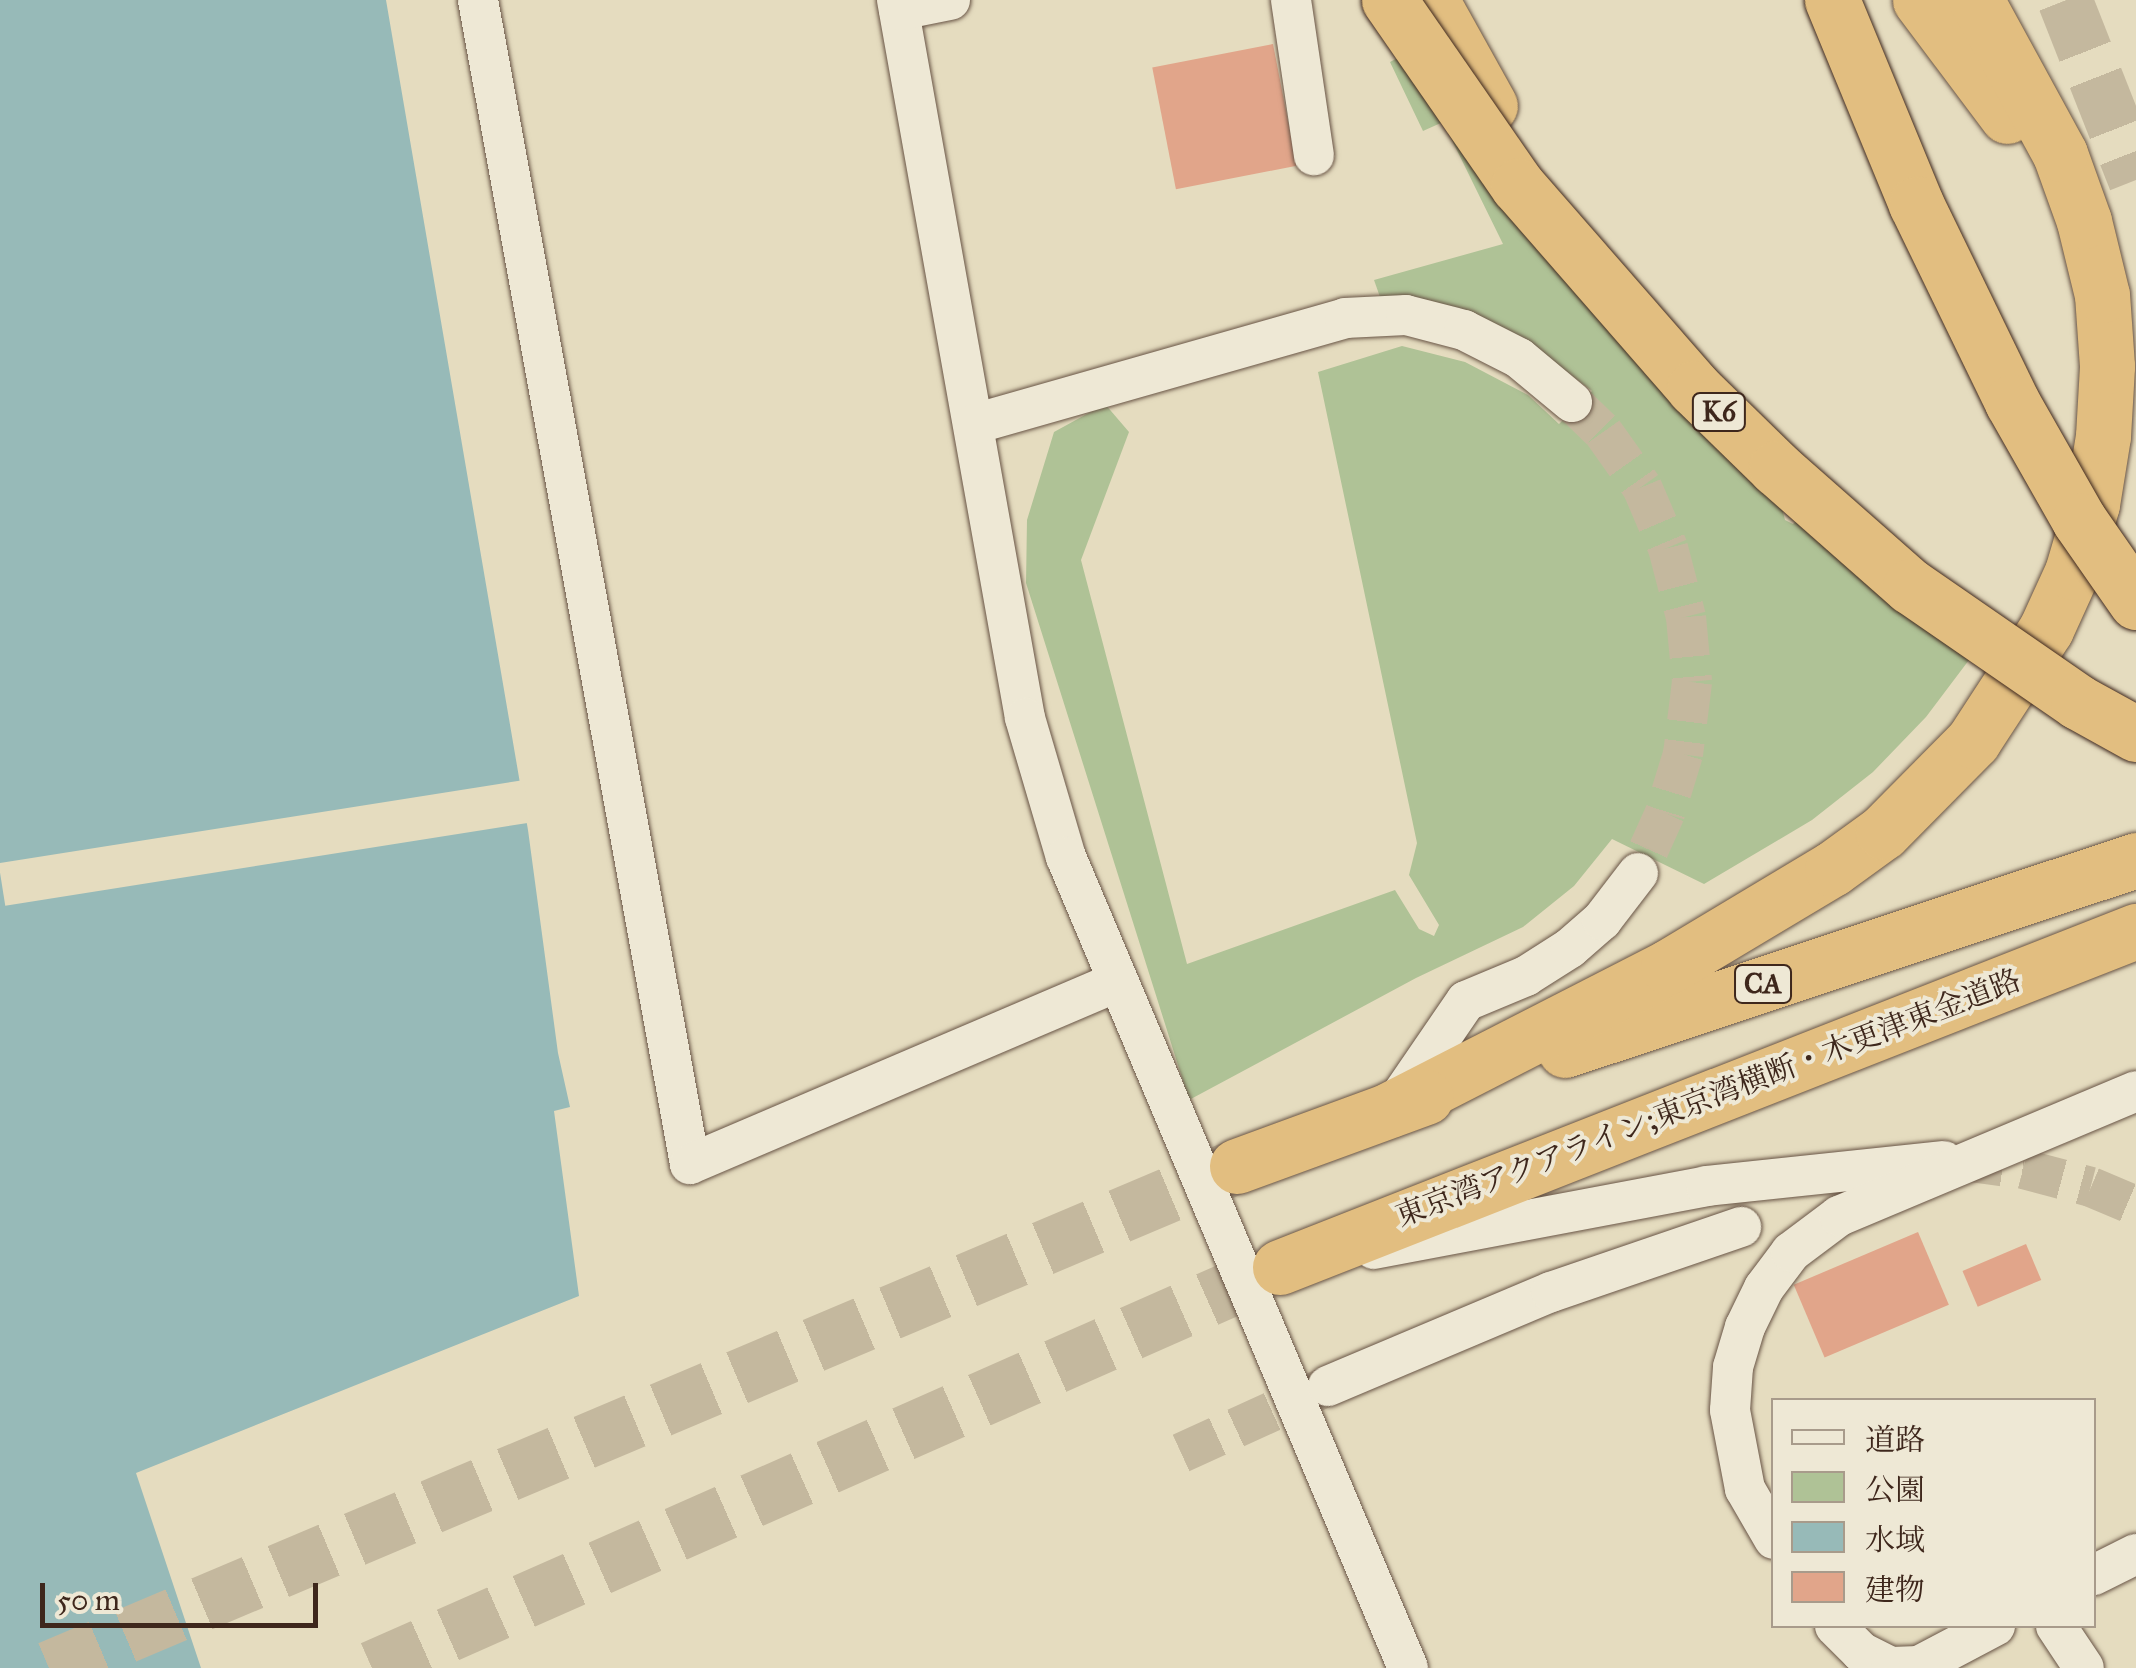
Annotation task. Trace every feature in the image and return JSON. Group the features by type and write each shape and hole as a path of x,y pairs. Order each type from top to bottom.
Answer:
{"highway":[{"name":"K6","path":"1389,0 1518,186 1707,401 1910,586 2045,681 2136,734"},
{"path":"1431,0 1513,145 1575,234 1678,353 1822,493 2006,633 2136,714"},
{"path":"1832,0 1916,204 2012,402 2079,520 2136,602"},
{"path":"1920,0 2010,120 2061,206 2102,296"},
{"path":"1391,1109 1668,967 1832,869 1883,832 1974,741 2046,629 2072,572 2092,504 2103,436 2107,366 2102,296 2084,221 2060,154 1976,0"},
{"name":"CA","path":"1237,1166 1391,1109 2136,860"},
{"name":"東京湾アクアライン;東京湾横断・木更津東金道路","path":"1280,1267 2136,931"},
{"path":"1862,1037 2136,960"}],"street":[{"path":"478,0 690,1164 1117,982"},
{"path":"950,0 898,5 1025,718 1066,857 1408,1668"},
{"path":"1291,0 1314,155"},
{"path":"974,424 1345,318 1406,315 1464,330 1519,358 1572,402"},
{"path":"1391,1109 1466,1001 1526,976 1570,948 1602,920 1638,873"},
{"path":"1771,1533 1744,1488 1730,1410 1732,1367 1764,1288 1790,1252 1839,1216 2136,1091"},
{"path":"1280,1267 1706,1186 1844,1168 1963,1161"},
{"path":"1328,1386 1551,1292 1741,1227"},
{"path":"2096,1573 2136,1554"},
{"path":"1837,1628 1860,1652 1891,1666 1919,1666 1992,1628"},
{"path":"2057,1628 2084,1668"}],"green space":[{"path":"1407,53 1791,504 1783,512 1785,520 1793,524 1802,515 1969,660 1926,717 1873,772 1812,820 1704,884 1612,839 1574,886 1523,927 1416,978 1189,1100 1026,583 1027,520 1054,432 1105,404 1129,432 1081,560 1187,964 1395,890 1419,929 1434,936 1439,925 1409,875 1417,843 1318,372 1402,346 1465,362 1528,395 1559,424 1592,391 1536,348 1474,313 1428,300 1380,297 1374,280 1503,244 1443,122 1423,131 1390,62"}],"water":[{"path":"0,0 386,0 528,830 558,1053 570,1107 554,1111 579,1296 136,1473 201,1668 0,1668"}],"pier":[{"path":"524,780 531,822 5,906 0,863"}],"building":[{"path":"1273,44 1297,166 1176,189 1152,67"},
{"path":"1918,1232 1949,1305 1825,1357 1794,1285"},
{"path":"2026,1244 2041,1280 1978,1307 1962,1271"}],"tunnel":[{"path":"2065,0 2136,180"},
{"path":"1572,402 1603,432 1642,487 1668,548 1686,617 1692,682 1683,754 1665,813 1638,873"},
{"path":"1963,1161 2023,1169 2091,1187 2136,1206"},
{"path":"49,1668 1237,1166"},
{"path":"372,1668 1280,1267"},
{"path":"1181,1453 1328,1386"}]}
